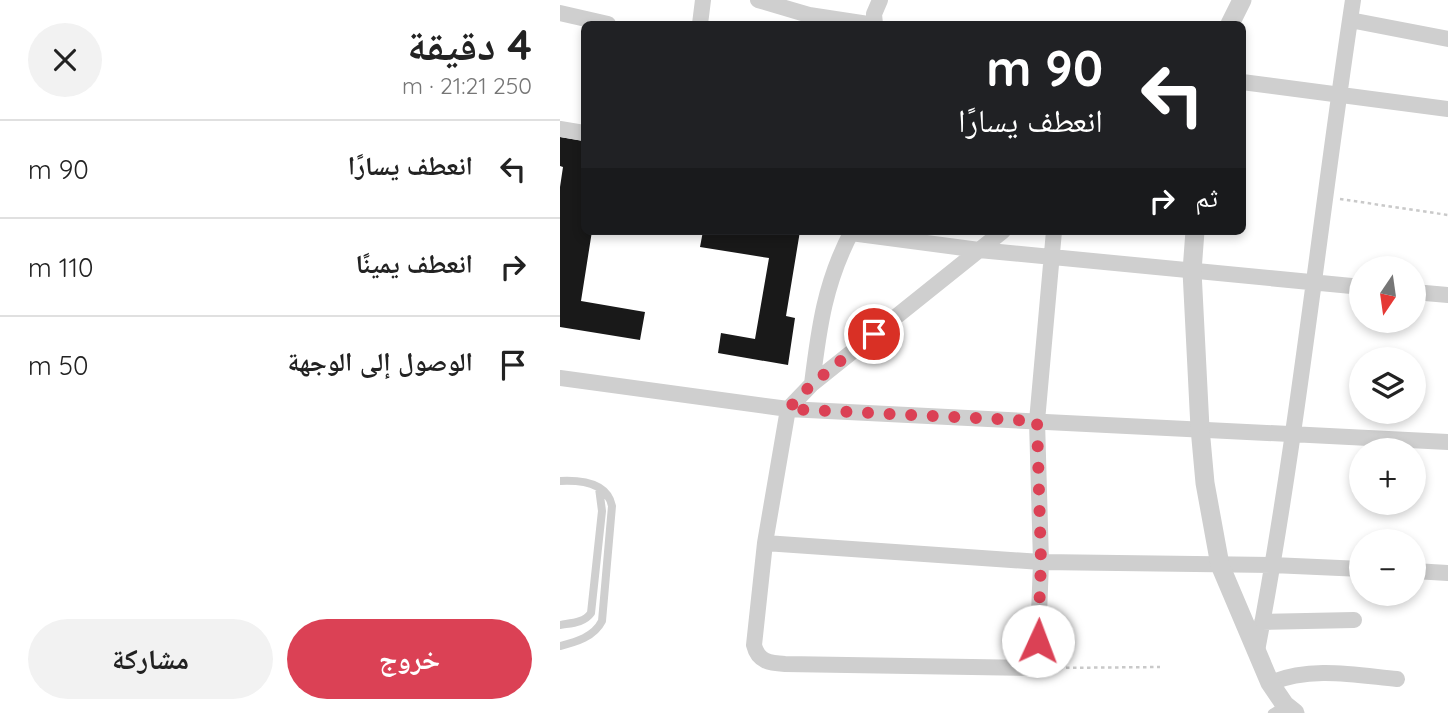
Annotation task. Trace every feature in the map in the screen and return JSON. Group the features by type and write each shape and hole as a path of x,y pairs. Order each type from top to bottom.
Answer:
{"street":[{"path":"700,21 703,0"},
{"path":"758,0 782,16 836,21"},
{"path":"875,21 874,14 880,0"},
{"path":"1232,21 1242,0"},
{"path":"1257,651 1292,435 1353,0"},
{"path":"560,13 595,21"},
{"path":"1350,20 1448,39"},
{"path":"1246,82 1448,109"},
{"path":"560,130 581,133"},
{"path":"812,384 824,304 834,268 850,235"},
{"path":"873,235 979,250 1349,286"},
{"path":"998,235 812,384 788,409 765,543 754,645 756,654 768,662 1037,668 1041,562 1037,421 1053,235"},
{"path":"1195,235 1192,271 1200,428 1205,483 1220,565 1284,710"},
{"path":"1426,293 1448,295"},
{"path":"560,378 788,409 1448,442"},
{"path":"765,543 1041,562 1349,568"},
{"path":"1426,572 1448,573"},
{"path":"1262,622 1353,620"},
{"path":"1270,683 1286,676 1307,673 1397,679"}],"lane":[{"path":"560,481 579,480 593,484 607,493 612,506 602,621 590,634 560,646"},
{"path":"560,625 579,622 588,617 593,602 602,511 599,488"},
{"path":"579,622 590,634"}],"path":[{"path":"1324,197 1448,215"},
{"path":"1037,668 1160,667"}],"building":[{"path":"560,137 581,140 581,235 591,235 581,301 645,312 640,340 560,327 560,187 563,167 560,166"},
{"path":"702,235 799,235 786,316 795,318 788,365 718,353 721,333 755,339 769,258 700,247"}],"route":[{"path":"874,334 812,384 788,409 1037,421 1041,562 1038,641"}]}
